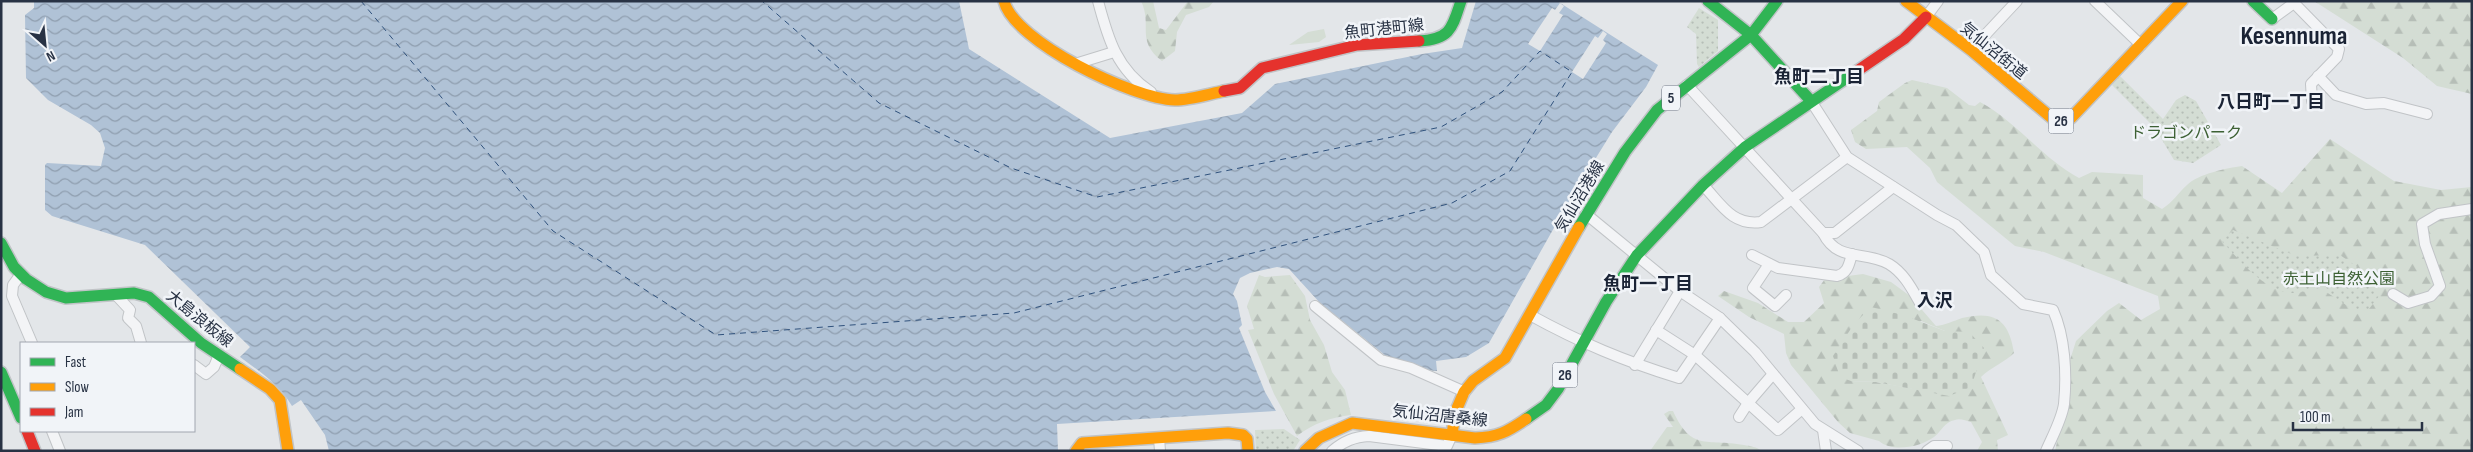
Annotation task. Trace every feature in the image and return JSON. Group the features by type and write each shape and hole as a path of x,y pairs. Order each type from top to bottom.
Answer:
{"main road":[{"path":"1004,1 1006,9 1028,34 1075,64 1112,82 1160,98"},
{"name":"魚町港町線","path":"1160,98 1175,100 1240,88 1262,68 1357,45 1430,40 1442,36 1452,28 1461,1"},
{"path":"1708,1 1750,35 1812,101"},
{"name":"気仙沼港線","path":"1452,435 1454,414 1465,392 1472,382 1497,368 1505,358 1586,214 1625,152 1657,110 1750,35 1777,1"},
{"path":"1906,1 1926,17"},
{"name":"気仙沼街道","path":"1926,17 1971,50 2053,119 2061,122 2072,118 2182,1"},
{"path":"2253,1 2272,18"},
{"name":"26","path":"1637,255 1704,185 1745,147 1904,39 1926,17"},
{"name":"大島浪板線","path":"1,242 6,255 21,274 46,292 66,298 134,293 149,297 201,342 270,389 280,400 288,451"},
{"name":"気仙沼唐桑線","path":"1305,451 1319,438 1352,423 1452,435 1492,437 1505,433 1537,412 1558,389 1606,302 1637,255"},
{"path":"2,375 20,416"},
{"path":"26,432 35,451"},
{"path":"1076,451 1082,442 1228,433 1243,434 1247,439 1248,451"}],"street":[{"path":"1098,1 1118,60 1141,86 1160,98"},
{"path":"1926,17 1938,1"},
{"path":"1971,50 2017,1"},
{"path":"2095,1 2141,45"},
{"path":"2272,18 2294,3 2339,49 2337,57 2311,84 2312,101"},
{"path":"1075,64 1114,52"},
{"path":"2318,76 2336,95 2366,104 2384,103 2427,114"},
{"path":"1687,85 1823,232 1827,242 1840,252 1889,264 1910,283 1920,303"},
{"path":"1812,101 1847,158 1937,216 1956,225 1984,252 1991,275 2023,304 2052,310 2061,327 2064,359 2064,405 2046,451"},
{"path":"1704,185 1737,220 1749,224 1761,222 1847,158"},
{"path":"1823,232 1835,233 1894,188"},
{"path":"2393,294 2408,303 2431,296 2440,286 2425,244 2422,224 2439,214 2472,209"},
{"path":"1586,214 1680,290 1720,318 1755,352 1802,409 1823,430 1858,451"},
{"path":"1752,255 1769,264 1794,271 1837,276 1843,274 1848,269 1852,254"},
{"path":"1769,264 1753,288 1775,306 1786,295"},
{"path":"21,274 13,285 12,296 32,342"},
{"path":"1635,364 1680,290"},
{"path":"116,294 130,310 128,318 136,326 141,342"},
{"path":"1315,306 1381,360 1411,368 1465,392"},
{"path":"1530,315 1583,343 1635,364 1679,378 1720,318"},
{"path":"1656,330 1695,355 1778,430 1802,409"},
{"path":"195,366 206,374 214,367 219,355"},
{"path":"1739,417 1748,403 1773,374"},
{"path":"1823,430 1826,451"},
{"path":"52,432 60,451"},
{"path":"1332,451 1344,442 1357,437 1369,436 1447,446 1452,435"},
{"path":"1159,438 1160,451"},
{"path":"1927,451 1934,446 1947,446"}],"green space":[{"path":"1141,1 1153,1 1159,28 1166,30 1188,1 1214,1 1209,7 1186,15 1177,32 1175,51 1162,61 1149,46 1146,33 1146,18"},
{"path":"2314,1 2472,1 2472,94 2437,86 2403,58"},
{"path":"1699,8 1718,20 1718,51 1699,67 1697,64 1696,34 1687,27"},
{"path":"1347,25 1367,29 1370,32 1351,36 1345,30"},
{"path":"1324,29 1326,37 1319,42 1289,45 1308,32"},
{"name":"ドラゴンパーク","path":"2120,76 2163,119 2176,100 2185,95 2196,101 2221,145 2193,163 2174,160 2155,128 2112,85"},
{"path":"1912,80 1947,88 1969,105 1975,106 1980,102 2006,120 2066,170 2079,178 2092,172 2143,175 2143,198 2162,209 2192,181 2221,170 2242,166 2282,193 2330,139 2394,181 2441,190 2472,187 2472,451 2055,451 2068,392 2070,360 2076,341 2107,311 2119,303 2141,320 2160,309 2158,296 2044,252 2015,246 1937,182 1930,168 1907,147 1866,149 1855,142 1851,130 1877,111 1879,102"},
{"name":"赤土山自然公園","path":"2233,230 2296,256 2340,255 2366,273 2379,296 2369,309 2357,312 2320,288 2293,293 2273,288 2253,274 2222,241"},
{"path":"1863,274 1891,282 1910,296 1936,326 1962,318 1983,315 1999,320 2008,332 2014,353 1981,377 2008,435 1997,440 1998,451 1977,451 1982,442 1971,422 1961,419 1951,421 1928,441 1913,446 1891,447 1879,441 1850,433 1838,422 1791,365 1786,353 1784,334 1749,317 1718,296 1724,291 1758,303 1788,322 1804,322 1824,303 1819,287 1825,279","holes":["1921,321 1945,331 1915,389 1876,382 1851,381"]},
{"path":"1259,275 1265,277 1290,275 1305,296 1310,320 1324,345 1332,372 1345,390 1351,415 1322,422 1297,436 1274,394 1248,330 1254,329 1247,306"},
{"path":"1871,307 1903,315 1945,331 1969,332 1984,348 1971,387 1949,396 1876,382 1851,381 1840,377 1833,356 1854,324"},
{"path":"1673,411 1687,433 1694,438 1701,441 1749,446 1762,451 1650,451 1667,427 1673,427 1664,414"},
{"path":"1284,429 1300,440 1293,451 1256,451 1255,430"}],"water":[{"path":"34,1 959,1 969,49 1110,138 1242,113 1275,84 1422,54 1462,48 1476,1 1557,1 1658,65 1646,87 1612,132 1568,203 1489,343 1466,357 1436,361 1437,371 1425,370 1386,356 1321,304 1289,269 1277,267 1250,273 1240,278 1233,294 1237,301 1242,325 1239,328 1265,392 1276,411 1057,424 1058,451 329,451 325,435 301,400 292,406 275,385 240,357 250,347 145,245 52,216 45,210 45,165 47,163 101,166 105,148 100,133 91,125 48,100 26,78 25,15 34,8"}],"pier":[{"path":"1560,3 1564,6 1559,13 1563,15 1540,51 1528,44 1552,8 1555,10"},
{"path":"1603,31 1607,34 1603,40 1606,43 1583,79 1572,72 1595,36 1598,38"}],"ferry route":[{"path":"361,1 553,231 716,335 1014,313 1452,203 1510,171 1572,72 1540,51 1502,92 1441,127 1097,197 1011,168 879,103 762,1"}],"traffic: fast":[{"path":"1419,41 1430,40 1444,35 1452,25 1461,1"},
{"path":"1708,1 1751,35 1811,101"},
{"path":"1579,227 1625,152 1657,110 1751,35 1777,1"},
{"path":"2253,1 2272,19"},
{"path":"1526,419 1546,405 1558,389 1606,302 1637,255 1703,185 1745,147 1857,71"},
{"path":"1,243 14,267 26,279 46,292 66,298 134,293 149,297 201,343 240,369"},
{"path":"1,372 20,416"}],"traffic: slow":[{"path":"1004,1 1013,17 1029,34 1052,50 1078,66 1132,90 1175,100 1224,91"},
{"path":"1906,1 1971,50 2053,119 2061,122 2071,118 2182,1"},
{"path":"1452,435 1455,413 1464,392 1473,381 1505,358 1579,227"},
{"path":"240,369 270,389 280,400 288,451"},
{"path":"1305,451 1319,438 1352,423 1475,438 1502,433 1526,419"},
{"path":"1076,451 1082,443 1228,433 1243,435 1247,439 1248,451"}],"traffic: jam":[{"path":"1857,71 1904,39 1926,17"},
{"path":"1224,91 1240,88 1262,68 1357,45 1419,41"},
{"path":"27,432 35,451"}],"district":[{"name":"Kesennuma","path":"2294,35"},
{"name":"魚町二丁目","path":"1819,77"},
{"name":"八日町一丁目","path":"2271,102"},
{"name":"魚町一丁目","path":"1648,284"},
{"name":"入沢","path":"1935,301"}]}
